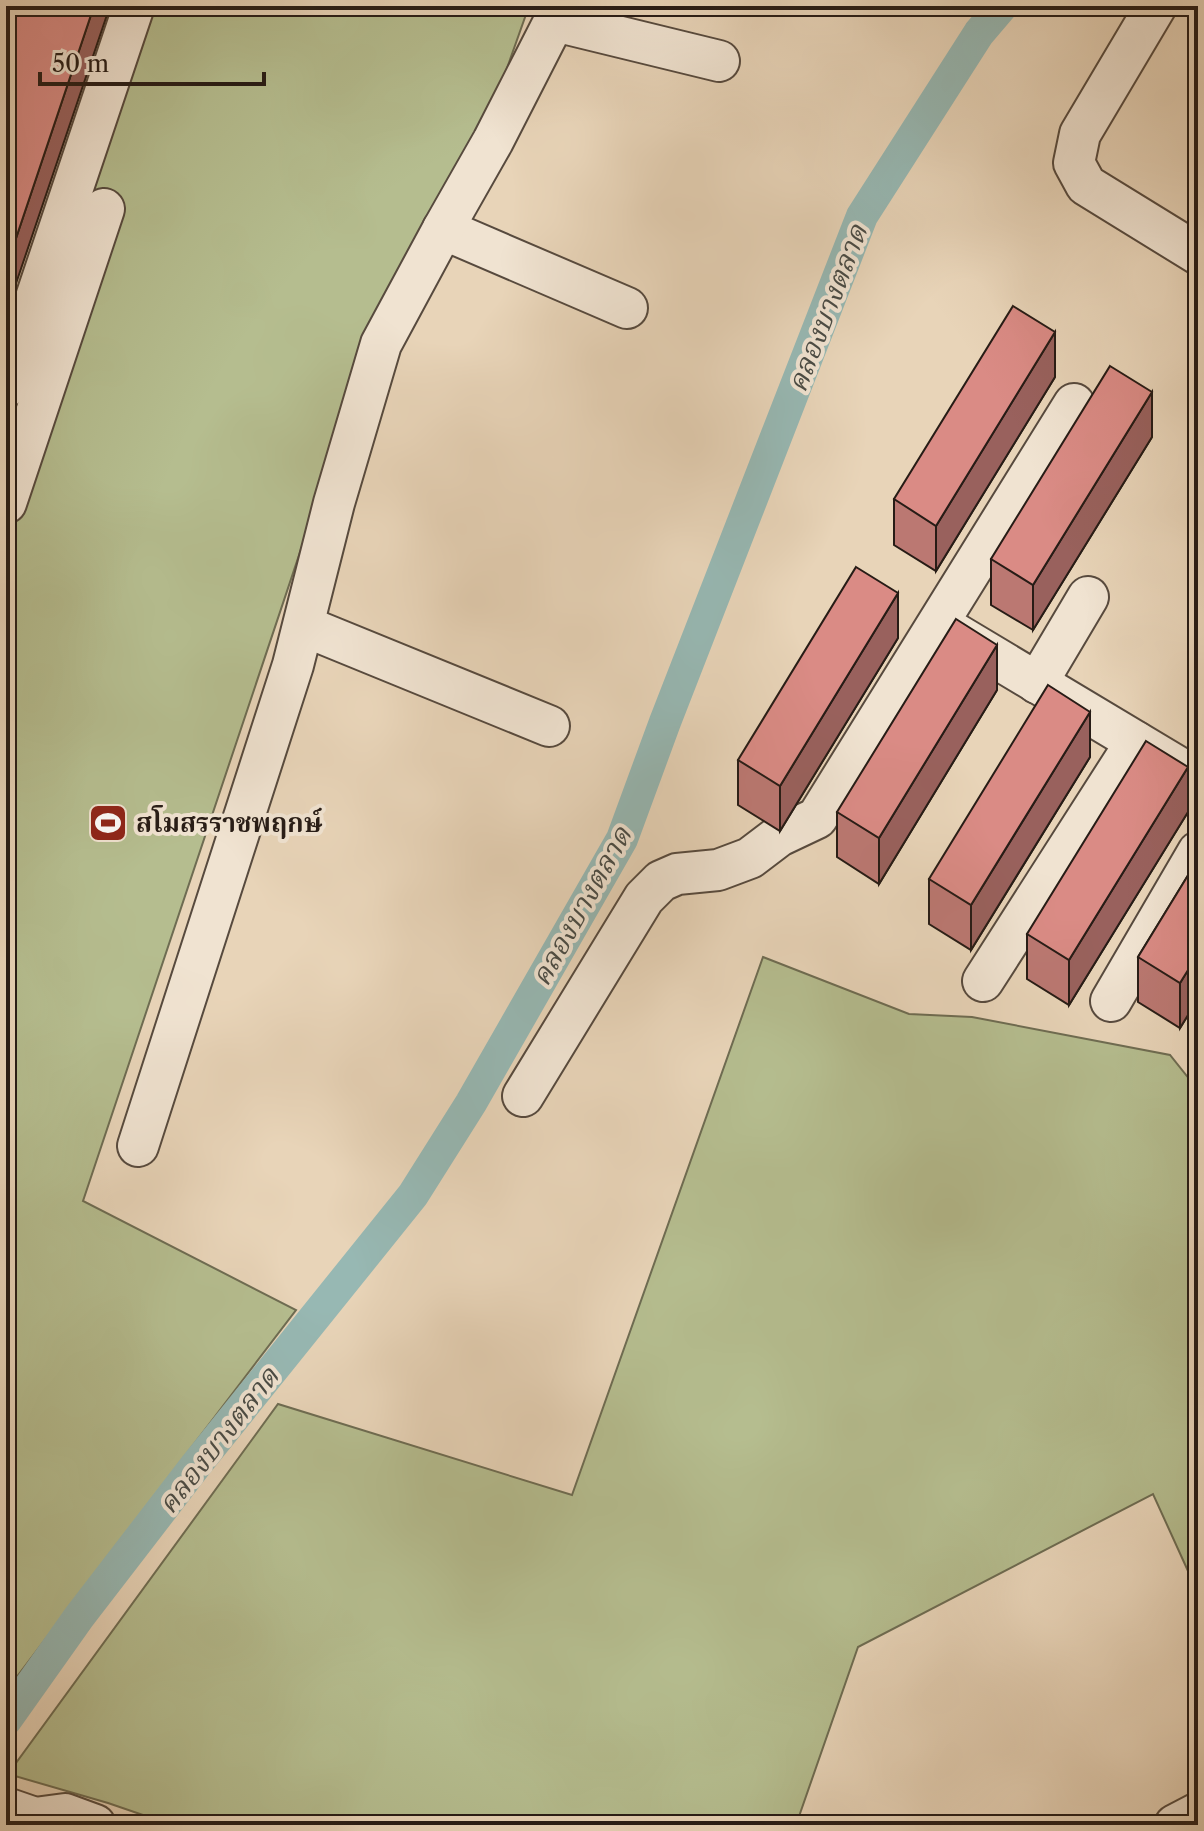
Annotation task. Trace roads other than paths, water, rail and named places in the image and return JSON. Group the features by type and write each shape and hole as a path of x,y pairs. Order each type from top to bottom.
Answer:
{"street":[{"path":"6,387 134,6"},
{"path":"1156,6 1080,134 1074,163 1086,185 1198,254"},
{"path":"138,1146 304,626 334,503 381,344 493,141 559,13 719,61"},
{"path":"6,503 104,209"},
{"path":"443,229 627,308"},
{"path":"523,1096 644,898 661,881 677,874 718,870 750,858 779,836 817,818 1074,404"},
{"path":"1037,683 1088,597"},
{"path":"939,623 1198,779"},
{"path":"304,626 549,726"},
{"path":"983,981 1136,742"},
{"path":"1111,1001 1198,852"},
{"path":"1175,1825 1198,1813"},
{"path":"27,1817 65,1814 95,1825"}],"waterway":[{"name":"คลองบางตลาด","path":"6,1720 79,1617 196,1465 413,1195 471,1103 622,839 862,216 979,33 1002,6"}],"place":[{"name":"สโมสรราชพฤกษ์","path":"108,823"}]}
